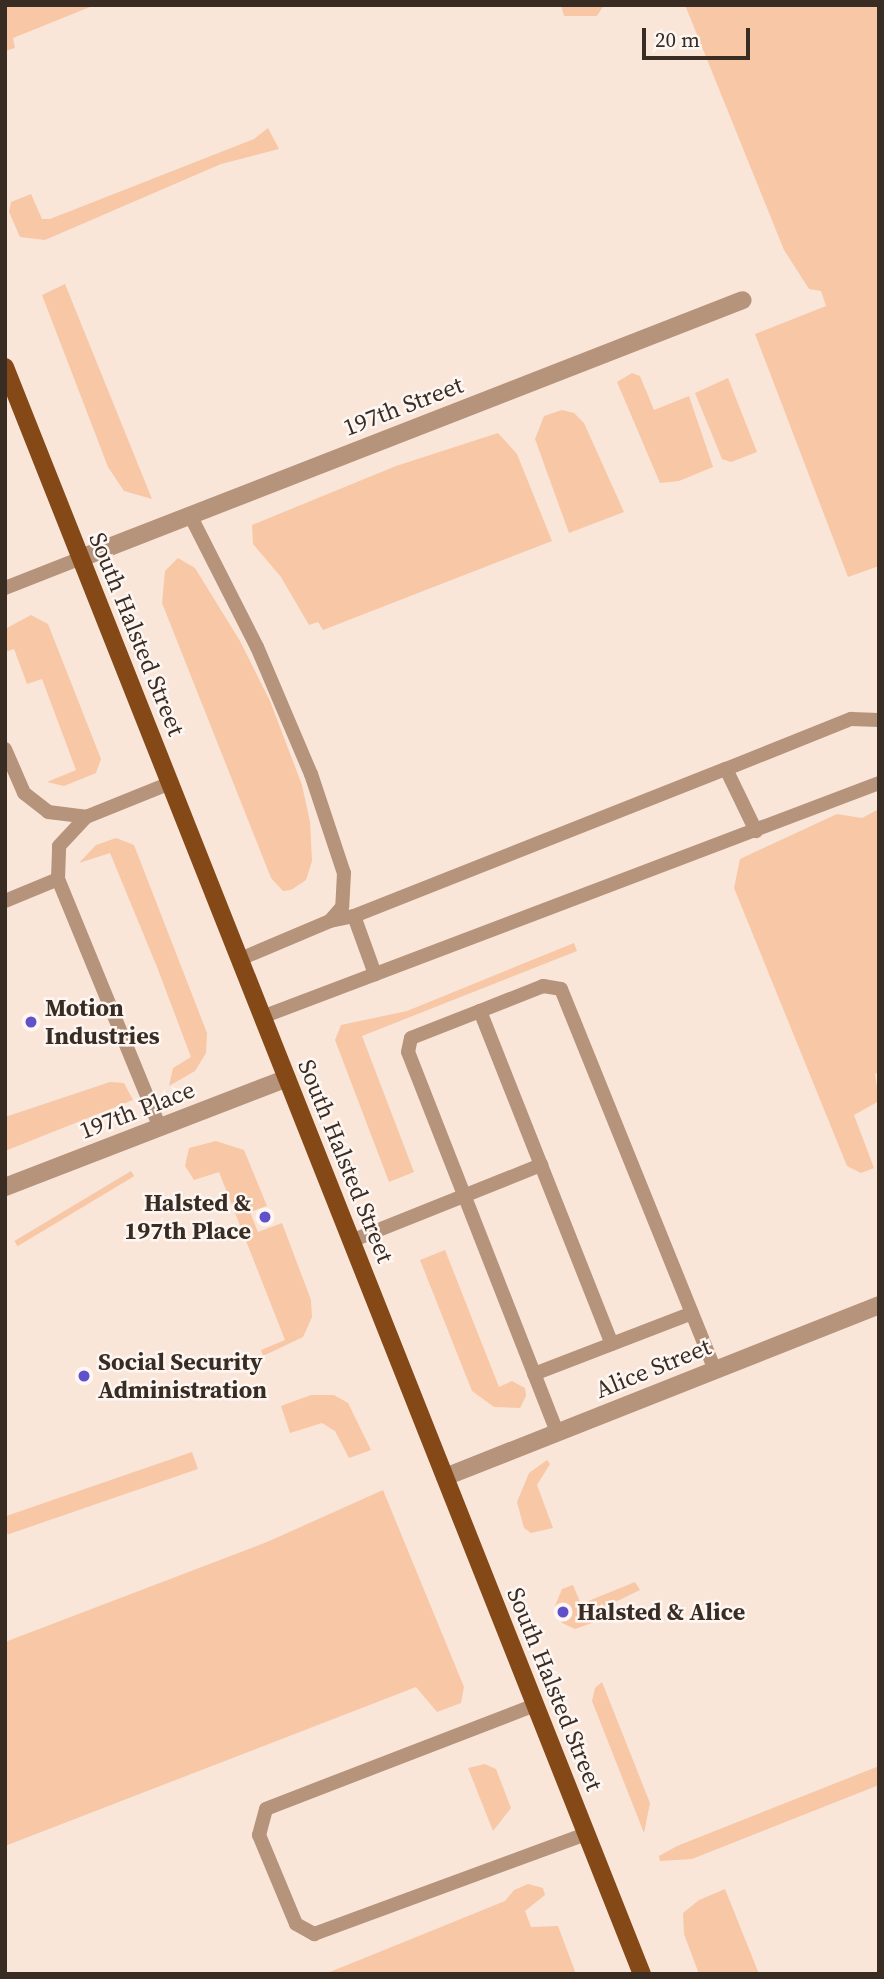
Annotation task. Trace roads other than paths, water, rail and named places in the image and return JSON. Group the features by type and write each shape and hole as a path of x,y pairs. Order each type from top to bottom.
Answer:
{"main road":[{"name":"South Halsted Street","path":"5,367 642,1974"}],"street":[{"name":"197th Street","path":"81,558 743,300"},
{"name":"197th Place","path":"5,1187 287,1079"},
{"name":"Alice Street","path":"445,1477 879,1305"}],"lane":[{"path":"190,515 257,647 311,774 344,873 342,907 330,921"},
{"path":"5,588 81,558"},
{"path":"240,958 330,921 354,916 851,719 879,720"},
{"path":"5,749 23,793 48,812 86,817"},
{"path":"726,769 756,831"},
{"path":"160,1128 58,879 59,846 86,817 170,783"},
{"path":"262,1017 879,783"},
{"path":"5,901 58,879"},
{"path":"354,916 375,974"},
{"path":"557,1432 408,1052 411,1038 543,986 561,989 715,1370"},
{"path":"480,1012 612,1344"},
{"path":"351,1241 541,1165"},
{"path":"534,1374 692,1313"},
{"path":"535,1705 267,1809 259,1835 296,1924 314,1934 586,1834"}],"place":[{"name":"Motion Industries","path":"31,1022"},
{"name":"Halsted & 197th Place","path":"265,1217"},
{"name":"Social Security Administration","path":"84,1376"},
{"name":"Halsted & Alice","path":"563,1612"}]}
